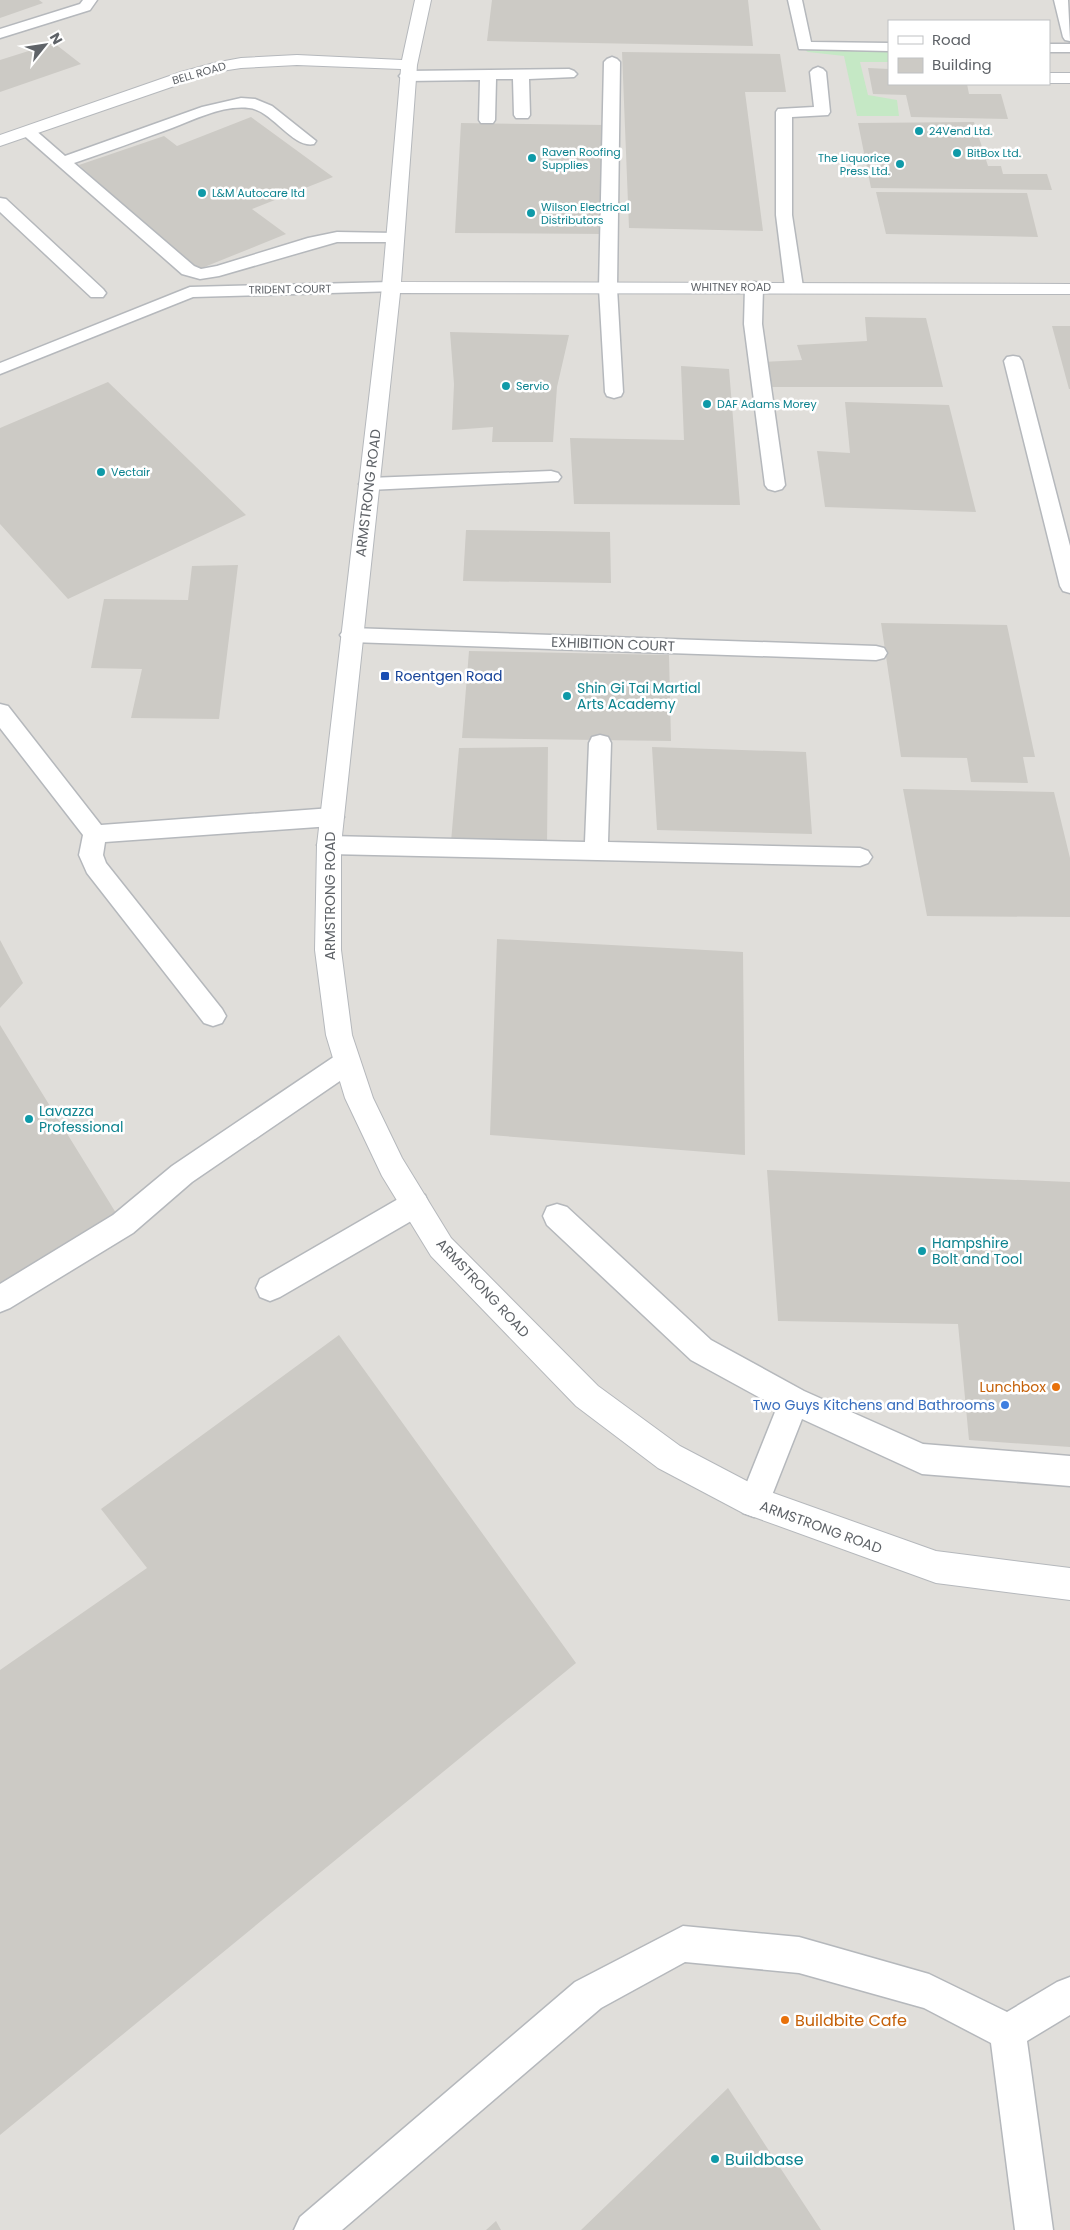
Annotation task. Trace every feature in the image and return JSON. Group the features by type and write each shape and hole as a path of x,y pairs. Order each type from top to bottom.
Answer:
{"street":[{"name":"ARMSTRONG ROAD","path":"423,0 408,71 391,287 329,845 328,950 339,1035 359,1098 392,1167 441,1247 587,1396 669,1457 754,1502 936,1567 1069,1590"},
{"name":"BELL ROAD","path":"0,141 203,70 225,65 285,61 408,71"},
{"path":"1050,78 1070,78"},
{"name":"WHITNEY ROAD","path":"391,287 1070,288"}],"lane":[{"path":"0,34 85,7 90,0"},
{"path":"796,0 804,46 888,47"},
{"path":"1061,0 1070,37"},
{"path":"1050,48 1070,48"},
{"path":"612,62 608,288 614,392"},
{"path":"408,71 488,75 569,74"},
{"path":"794,287 784,215 784,112 822,112 818,72"},
{"path":"487,120 488,75"},
{"path":"521,75 522,115"},
{"path":"63,162 207,110 237,104 261,106 308,141"},
{"path":"28,132 188,270 200,274 219,271 314,242 351,236 395,238"},
{"path":"0,203 97,293"},
{"name":"TRIDENT COURT","path":"0,369 190,292 391,287"},
{"path":"754,287 754,333 775,485"},
{"path":"1012,361 1070,586"},
{"path":"369,484 551,477"},
{"name":"EXHIBITION COURT","path":"351,635 876,653"},
{"path":"0,712 95,834 91,855 96,867 213,1016"},
{"path":"596,851 600,744"},
{"path":"95,834 332,817"},
{"path":"329,845 860,857"},
{"path":"0,1299 123,1224 182,1174 348,1062"},
{"path":"270,1288 415,1204"},
{"path":"557,1216 701,1350 794,1401 922,1459 1070,1471"},
{"path":"754,1502 794,1401"},
{"path":"313,2230 588,1995 682,1944 799,1955 929,1992 1008,2032"},
{"path":"1008,2032 1070,1996"},
{"path":"1008,2032 1034,2230"}],"shaded area":[{"path":"0,0 1070,0 1070,2230 0,2230"}],"green space":[{"path":"802,48 888,50 888,62 860,62 868,95 897,100 899,116 857,116 844,56 808,52"}],"building":[{"path":"0,0 39,0 43,3 0,18"},
{"path":"492,0 748,0 753,46 487,41"},
{"path":"54,43 81,64 0,92 0,60"},
{"path":"622,52 780,54 786,92 745,92 763,231 629,228"},
{"path":"868,68 888,69 888,85 967,85 969,94 1001,94 1008,119 911,117 906,95 873,94"},
{"name":"L&M Autocare ltd","path":"251,117 333,177 252,209 286,234 197,270 79,165 164,136 177,146"},
{"path":"974,122 988,166 1001,166 1003,174 1047,174 1052,190 871,188 858,123"},
{"name":"Raven Roofing Supplies","path":"461,123 606,125 605,234 455,233"},
{"path":"876,192 1027,193 1038,237 886,234"},
{"path":"865,317 926,318 943,387 762,387 760,362 802,360 797,345 867,341"},
{"path":"1052,326 1070,326 1070,389 1069,389"},
{"name":"Servio","path":"450,332 569,335 557,387 553,442 492,442 493,427 452,430 454,384"},
{"name":"DAF Adams Morey","path":"681,366 729,369 740,505 574,504 570,438 684,440"},
{"name":"Vectair","path":"108,382 246,515 68,599 0,524 0,428"},
{"path":"845,402 949,405 976,512 825,507 817,451 850,453"},
{"path":"466,530 610,532 611,583 463,581"},
{"path":"238,565 219,719 131,718 142,669 91,668 104,599 188,600 192,566"},
{"path":"881,623 1007,625 1035,757 1023,757 1028,783 971,782 967,758 901,757"},
{"name":"Shin Gi Tai Martial Arts Academy","path":"469,651 669,655 671,741 462,738"},
{"path":"548,747 547,845 451,842 459,748"},
{"path":"652,747 806,752 812,834 657,830"},
{"path":"903,789 1054,792 1070,858 1070,917 927,916"},
{"path":"497,939 743,952 745,1155 490,1135"},
{"path":"0,940 23,983 0,1008"},
{"name":"Lavazza Professional","path":"0,1025 116,1213 0,1286"},
{"name":"Hampshire Bolt and Tool","path":"767,1170 1070,1182 1070,1447 969,1440 958,1324 778,1321"},
{"path":"339,1335 576,1663 0,2135 0,1670 147,1568 101,1509"},
{"name":"Buildbase","path":"728,2088 821,2230 581,2230"},
{"path":"496,2221 501,2230 486,2230"}],"place":[{"name":"24Vend Ltd.","path":"919,131"},
{"name":"BitBox Ltd.","path":"957,153"},
{"name":"Raven Roofing Supplies","path":"532,158"},
{"name":"The Liquorice Press Ltd.","path":"900,164"},
{"name":"L&M Autocare ltd","path":"202,193"},
{"name":"Wilson Electrical Distributors","path":"531,213"},
{"name":"Servio","path":"506,386"},
{"name":"DAF Adams Morey","path":"707,404"},
{"name":"Vectair","path":"101,472"},
{"name":"Roentgen Road","path":"385,676"},
{"name":"Shin Gi Tai Martial Arts Academy","path":"567,696"},
{"name":"Lavazza Professional","path":"29,1119"},
{"name":"Hampshire Bolt and Tool","path":"922,1251"},
{"name":"Lunchbox","path":"1056,1387"},
{"name":"Two Guys Kitchens and Bathrooms","path":"1005,1405"},
{"name":"Buildbite Cafe","path":"785,2020"},
{"name":"Buildbase","path":"715,2159"}]}
